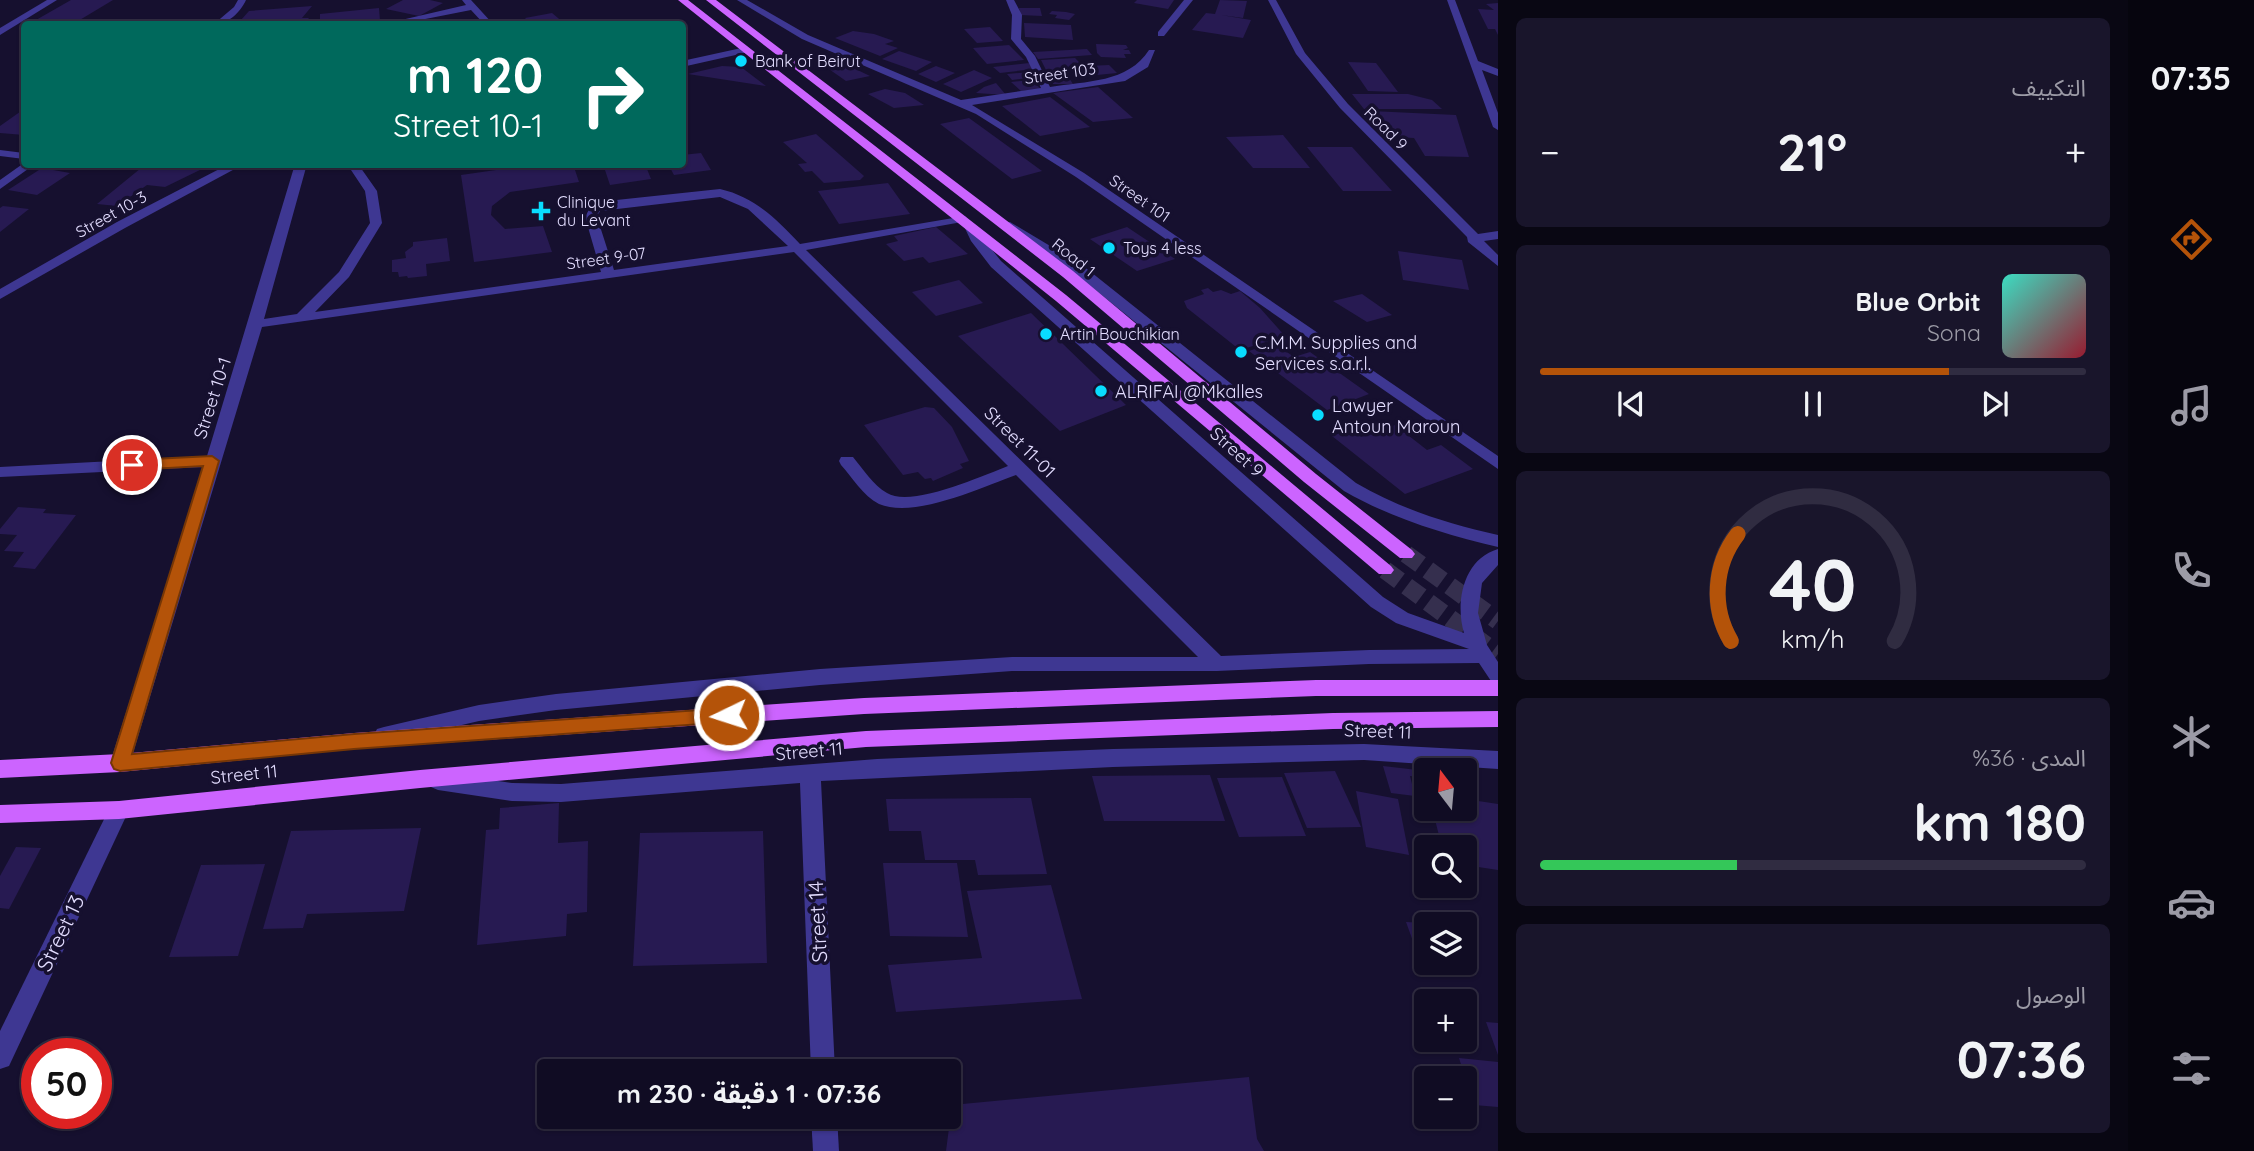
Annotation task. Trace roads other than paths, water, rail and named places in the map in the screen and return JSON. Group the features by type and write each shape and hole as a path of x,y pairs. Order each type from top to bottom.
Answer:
{"main road":[{"name":"Street 9","path":"682,0 1115,342 1385,570"},
{"name":"Road 1","path":"710,0 1068,274 1310,478 1406,554"},
{"name":"Street 11","path":"0,769 120,763 354,741 864,706 1316,688 1498,688"},
{"path":"420,779 866,739 1333,721 1498,719"},
{"name":"Street 11","path":"0,814 119,810 420,779"}],"street":[{"path":"0,32 53,0"},
{"path":"222,21 238,8 242,0"},
{"path":"710,0 716,0"},
{"name":"Street 101","path":"741,0 805,37 980,111 1080,175 1498,464"},
{"path":"1010,0 1017,15 1016,39 1030,56 1047,90"},
{"path":"1161,34 1189,0"},
{"name":"Road 9","path":"1272,0 1293,41 1327,88 1472,239 1498,262"},
{"path":"1451,0 1498,127"},
{"path":"400,21 469,3 486,21"},
{"path":"686,63 746,50"},
{"name":"Street 103","path":"961,103 1121,79 1145,65 1152,52"},
{"path":"1475,63 1498,73"},
{"path":"0,153 21,156"},
{"path":"0,185 24,168"},
{"name":"Street 10-3","path":"0,295 121,225 231,168"},
{"name":"Street 10-1","path":"120,763 256,324 300,168"},
{"path":"302,317 344,274 376,223 372,191 355,168"},
{"name":"Street 11-01","path":"609,276 591,217 595,209 607,205 729,194 737,196 768,220 797,248 1217,664"},
{"path":"993,216 1077,268 1350,487 1407,518 1498,541"},
{"name":"Street 9-07","path":"256,324 609,276 964,221"},
{"name":"Street 9","path":"964,221 996,264 1154,402 1352,582 1402,618 1479,650"},
{"path":"1472,239 1498,235"},
{"path":"0,472 212,461"},
{"path":"847,461 883,499 894,503 940,495 1018,468"},
{"path":"1498,555 1481,566 1467,600 1479,650 1498,676"},
{"name":"Street 11","path":"354,741 479,713 556,702 806,678 1012,664 1217,664 1479,650"},
{"name":"Street 11","path":"420,779 512,792 561,793 810,774 1099,758 1364,752 1498,760"},
{"name":"Street 14","path":"810,774 822,1059"},
{"name":"Street 13","path":"0,1057 119,810"},
{"path":"825,1129 826,1151"}],"tunnel":[{"path":"1406,554 1498,621"},
{"path":"1385,570 1498,654"}],"place":[{"name":"Bank of Beirut","path":"741,61"},
{"name":"Clinique du Levant","path":"541,211"},
{"name":"Toys 4 less","path":"1109,248"},
{"name":"Artin Bouchikian","path":"1046,334"},
{"name":"C.M.M. Supplies and Services s.a.r.l.","path":"1241,352"},
{"name":"ALRIFAI @Mkalles","path":"1101,391"},
{"name":"Lawyer Antoun Maroun","path":"1318,415"}]}
